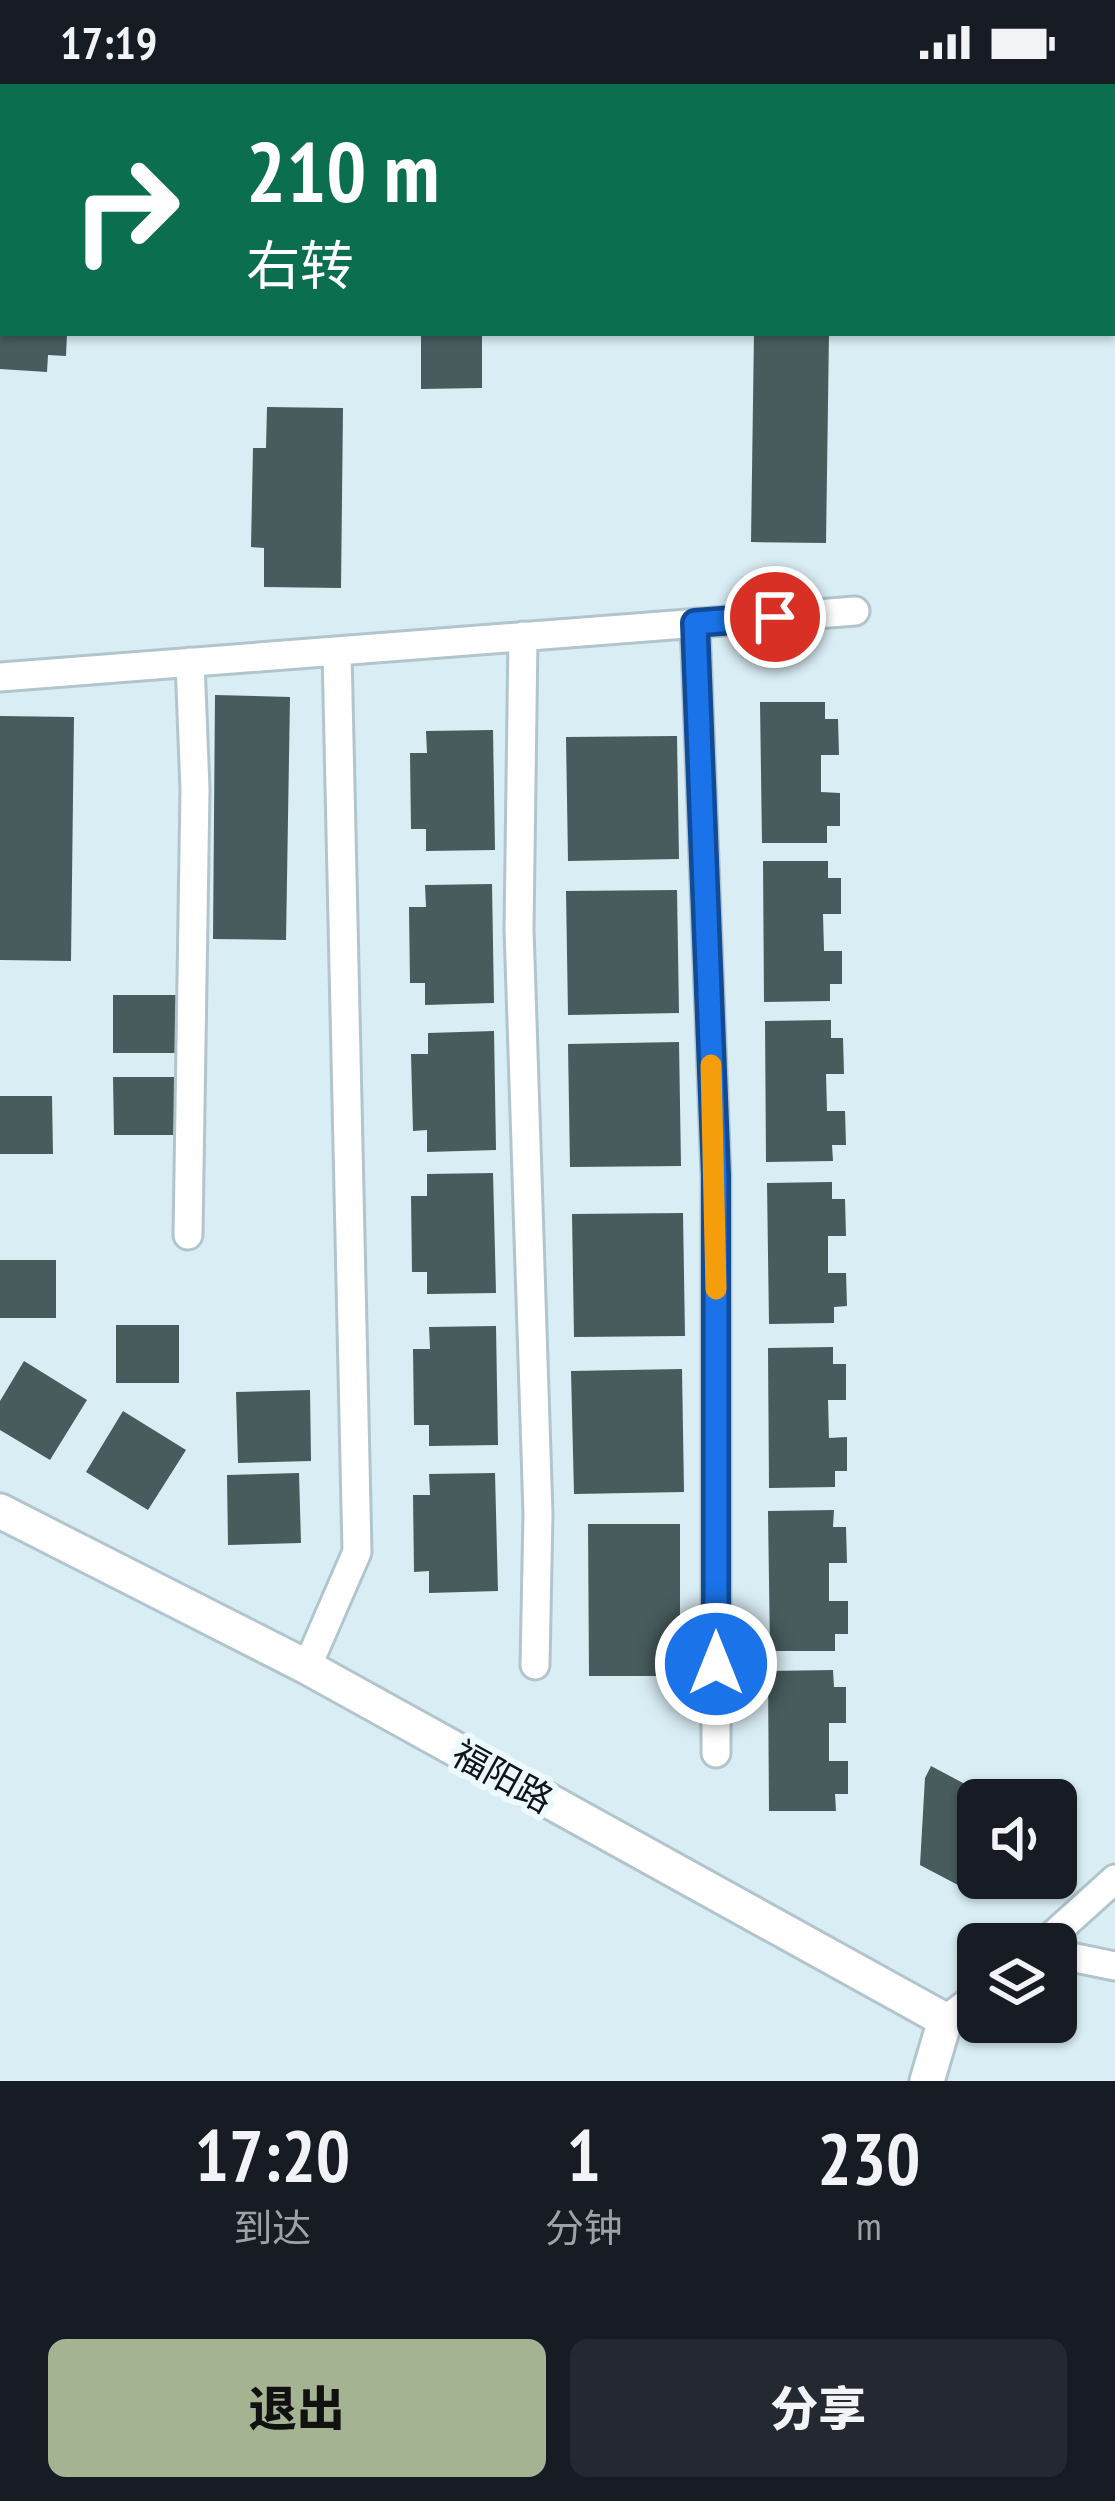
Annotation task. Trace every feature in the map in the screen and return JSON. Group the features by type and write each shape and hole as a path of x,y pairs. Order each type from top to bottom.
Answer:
{"street":[{"path":"0,677 854,611"},
{"path":"695,623 716,1176 716,1753"},
{"path":"523,636 519,929 538,1514 535,1665"},
{"path":"307,1667 357,1552 337,651"},
{"path":"188,1235 195,789 190,662"},
{"name":"福阳路","path":"0,1511 307,1667 945,2020"},
{"path":"1066,1923 1115,1879"},
{"path":"1077,1958 1115,1966"},
{"path":"927,2081 945,2020 957,2011"}],"building":[{"path":"0,336 67,336 66,356 48,355 47,372 0,369"},
{"path":"421,336 482,336 482,388 421,389"},
{"path":"754,336 829,336 826,543 751,542"},
{"path":"267,407 343,408 341,588 264,587 264,548 251,547 253,448 266,448"},
{"path":"215,695 290,697 286,940 213,939"},
{"path":"760,702 825,702 825,719 838,719 839,755 821,755 821,792 840,793 840,826 827,826 827,843 762,843"},
{"path":"0,716 74,717 71,961 0,960"},
{"path":"493,730 495,850 426,851 426,829 411,829 410,753 427,753 426,731"},
{"path":"677,736 679,859 568,861 566,737"},
{"path":"763,861 828,861 828,878 841,878 841,914 823,914 824,951 842,951 842,984 830,984 830,1001 764,1002"},
{"path":"492,884 494,1003 425,1005 425,983 410,983 409,907 426,907 425,885"},
{"path":"677,890 679,1013 568,1015 566,891"},
{"path":"113,995 176,995 175,1053 113,1053"},
{"path":"831,1020 831,1038 843,1038 844,1074 826,1074 827,1111 845,1111 846,1145 832,1145 833,1161 766,1162 765,1021"},
{"path":"494,1031 496,1150 427,1152 427,1130 413,1131 411,1054 428,1054 428,1033"},
{"path":"679,1042 681,1166 570,1167 568,1044"},
{"path":"113,1077 176,1077 177,1135 114,1135"},
{"path":"0,1096 52,1096 53,1154 0,1154"},
{"path":"493,1173 496,1293 427,1294 427,1272 412,1272 411,1196 427,1196 427,1174"},
{"path":"832,1182 832,1199 845,1199 846,1236 828,1236 828,1273 846,1273 847,1306 834,1307 834,1323 769,1324 767,1183"},
{"path":"683,1213 685,1336 574,1337 572,1214"},
{"path":"0,1260 56,1260 56,1318 0,1318"},
{"path":"116,1325 179,1325 179,1383 116,1383"},
{"path":"496,1326 498,1445 429,1446 429,1425 414,1425 413,1349 430,1349 429,1327"},
{"path":"833,1347 833,1364 846,1364 846,1400 828,1400 829,1438 847,1437 847,1471 835,1471 835,1487 769,1488 768,1348"},
{"path":"24,1361 87,1400 50,1460 0,1430 0,1401"},
{"path":"682,1369 684,1492 574,1494 571,1371"},
{"path":"310,1390 311,1461 238,1463 236,1392"},
{"path":"123,1411 186,1450 148,1510 86,1472"},
{"path":"299,1473 301,1543 228,1545 227,1475"},
{"path":"495,1473 498,1591 429,1593 429,1571 414,1572 413,1495 430,1495 429,1474"},
{"path":"834,1510 833,1527 846,1527 847,1563 829,1563 829,1601 848,1601 848,1634 835,1634 835,1651 770,1651 768,1511"},
{"path":"588,1524 680,1524 680,1676 589,1676"},
{"path":"833,1670 834,1687 846,1687 846,1723 829,1723 829,1761 848,1761 848,1794 835,1794 836,1811 769,1811 768,1671"},
{"path":"931,1766 957,1780 957,1884 920,1865 925,1778"}],"slow traffic":[{"path":"711,1065 716,1289"}],"route":[{"path":"716,1664 716,1176 695,623 775,617"}]}
